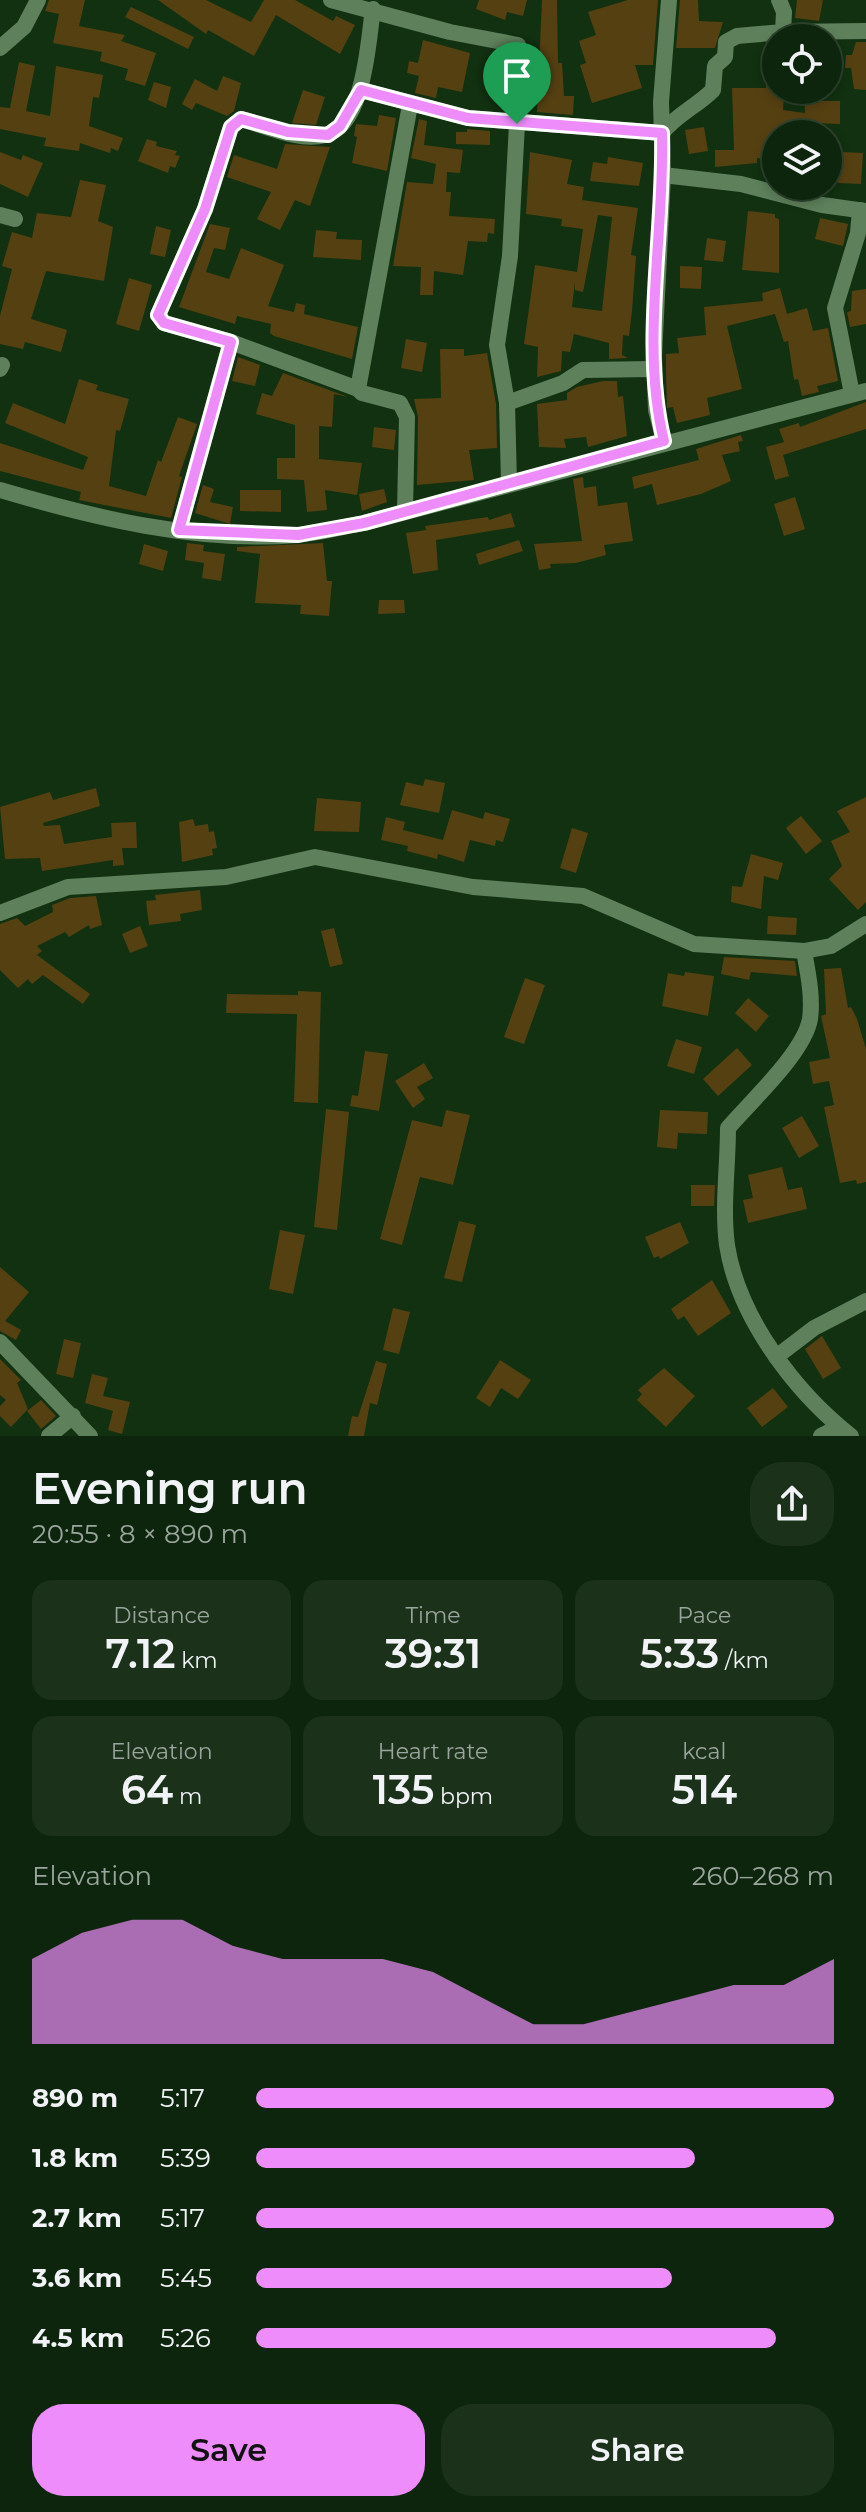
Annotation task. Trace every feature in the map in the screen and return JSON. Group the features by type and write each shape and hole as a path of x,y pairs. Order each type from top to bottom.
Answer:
{"street":[{"path":"0,48 24,27 38,0"},
{"path":"331,0 450,32 518,45"},
{"path":"664,441 656,410 654,369 669,0"},
{"path":"779,0 784,12 783,24"},
{"path":"373,9 361,90 340,126 328,135 288,132 241,119 231,127 205,209 158,315 164,323 231,342 362,393 400,403 405,408 405,511"},
{"path":"842,31 866,31"},
{"path":"662,133 677,114 700,103 713,90 715,66 725,57 726,42 737,36 762,34"},
{"path":"361,90 410,105 517,124 662,133"},
{"path":"358,389 410,105"},
{"path":"509,483 507,403 497,345 510,256 517,124"},
{"path":"0,490 69,510 179,530 298,535 405,511 859,392 835,308 863,210 822,205 741,184 663,175"},
{"path":"179,530 231,342"},
{"path":"507,403 563,383 583,370 654,369"},
{"path":"0,913 68,887 226,877 315,857 473,887 583,896 694,944 804,951 831,946 866,924"},
{"path":"804,951 810,984 810,1019 803,1040 728,1128 727,1245 753,1322 776,1357 845,1431"},
{"path":"776,1357 814,1328 866,1301"},
{"path":"0,1342 90,1436"},
{"path":"49,1436 73,1416"},
{"path":"821,1436 845,1431"}],"building":[{"path":"49,0 85,0 79,26 125,35 121,41 156,53 145,86 125,80 128,69 100,61 102,52 53,43 59,14 45,11"},
{"path":"158,0 206,0 251,22 264,0 295,0 333,21 336,16 355,25 340,54 276,15 254,56 208,30 206,34"},
{"path":"479,0 527,0 523,16 507,12 505,20 476,9"},
{"path":"542,0 557,0 558,63 562,63 564,96 574,96 573,115 537,112"},
{"path":"628,0 658,0 653,65 635,65 642,88 592,103 580,65 586,63 579,41 596,35 588,12"},
{"path":"680,0 698,0 699,21 723,22 715,48 676,48"},
{"path":"797,0 823,0 819,21 795,18"},
{"path":"131,7 194,37 188,49 125,17"},
{"path":"423,40 470,53 462,92 438,87 436,98 415,93 419,76 407,73 409,61 418,63"},
{"path":"856,42 866,42 866,90 854,89 851,68 845,68 846,55 852,55"},
{"path":"504,61 525,65 517,107 496,103"},
{"path":"19,62 35,66 26,111 50,116 56,66 103,75 99,98 93,97 89,126 123,138 118,151 111,148 110,153 80,143 79,151 44,146 46,138 0,129 0,107 10,108"},
{"path":"223,76 241,83 234,111 227,116 196,103 192,110 182,104 195,79 217,91"},
{"path":"154,82 171,87 166,108 148,100"},
{"path":"732,88 762,88 762,104 783,104 783,110 805,113 805,104 840,104 840,120 762,120 762,159 757,158 757,163 715,167 715,150 734,150"},
{"path":"303,90 325,97 316,125 292,123"},
{"path":"379,115 396,118 387,171 352,163 356,124 377,126"},
{"path":"419,119 427,121 424,145 463,150 460,173 447,172 446,192 451,192 449,216 495,219 494,234 488,233 487,242 468,241 463,275 434,271 433,295 420,295 421,267 393,266 407,182 433,184 436,164 411,158"},
{"path":"704,127 708,151 689,154 685,130"},
{"path":"467,129 490,131 490,145 456,144 456,132 467,132"},
{"path":"147,139 157,142 156,146 177,151 175,155 180,156 175,168 170,166 168,173 138,161"},
{"path":"285,144 330,147 310,206 295,200 280,230 257,219 271,192 227,177 234,155 277,169"},
{"path":"0,152 21,160 23,155 43,163 28,197 0,184"},
{"path":"530,152 572,160 567,184 584,187 582,200 638,208 631,255 636,256 632,311 629,336 623,335 622,355 628,358 609,359 609,343 574,334 570,352 562,351 561,371 537,377 538,347 524,344 535,265 577,272 583,229 561,226 562,219 526,214","holes":["598,215 612,217 602,311 572,307 575,282 575,290 583,292"]},
{"path":"842,152 863,153 861,184 842,183"},
{"path":"608,157 643,163 639,186 590,181 593,162 607,164"},
{"path":"80,180 106,185 98,221 113,227 104,281 46,271 31,319 67,330 61,352 25,342 23,349 0,344 0,316 12,269 2,266 12,232 32,238 37,213 71,217"},
{"path":"748,211 775,214 775,218 779,219 779,273 742,270"},
{"path":"820,218 848,224 843,246 815,239"},
{"path":"210,224 230,228 225,250 214,248 206,272 229,279 241,248 284,265 268,306 294,312 296,303 305,305 304,314 358,327 352,359 274,336 270,333 271,324 237,316 235,324 179,307"},
{"path":"156,226 171,230 165,257 150,254"},
{"path":"316,230 337,232 336,239 362,240 361,260 313,257"},
{"path":"707,238 726,241 723,262 704,260"},
{"path":"680,266 702,267 701,289 680,288"},
{"path":"129,278 152,285 139,331 116,324"},
{"path":"780,288 787,314 807,308 813,331 828,328 838,381 817,386 819,392 802,396 798,379 794,380 788,341 784,342 775,314 727,326 742,389 707,398 710,415 677,423 673,407 667,408 666,354 679,353 677,338 706,335 704,307 763,301 762,293"},
{"path":"866,289 866,324 850,327 847,312 851,311 852,291"},
{"path":"406,339 427,343 422,372 401,368"},
{"path":"440,349 464,349 464,356 487,353 496,404 497,448 469,450 474,480 417,485 418,417 414,399 441,398"},
{"path":"238,357 260,365 255,386 232,381"},
{"path":"283,373 348,397 334,394 332,427 319,426 319,459 362,463 357,495 325,490 327,510 307,512 304,480 277,479 277,458 295,458 295,425 256,414 262,393 272,396"},
{"path":"79,379 98,385 96,390 129,399 120,431 116,430 109,486 146,496 178,417 197,424 179,476 182,477 171,518 79,500 81,492 0,471 0,443 83,470 88,457 5,423 13,403 65,424"},
{"path":"617,381 618,397 623,396 627,436 588,447 586,437 564,439 566,448 539,447 537,404 567,400 567,393 577,387"},
{"path":"866,402 866,429 783,455 789,476 775,480 766,447 784,442 779,429 799,423 800,427"},
{"path":"374,427 396,430 394,450 372,447"},
{"path":"741,435 743,441 738,442 740,451 722,455 731,481 701,494 657,505 652,484 634,489 632,477 699,460 696,449"},
{"path":"583,477 584,488 596,486 598,506 627,502 633,541 604,545 606,555 576,563 550,564 551,568 539,570 534,544 582,541 573,479"},
{"path":"203,485 214,489 210,502 233,507 230,524 195,513"},
{"path":"384,489 387,502 362,511 359,494"},
{"path":"240,490 281,490 281,512 240,511"},
{"path":"795,497 805,529 784,536 774,504"},
{"path":"511,513 515,527 436,540 438,570 413,574 406,533 426,530 425,526 488,517 489,520"},
{"path":"519,540 523,551 479,565 476,554"},
{"path":"187,543 204,545 203,551 225,554 221,581 202,578 204,563 185,560"},
{"path":"323,543 327,581 332,581 329,616 300,614 301,605 255,603 260,554 237,551 237,547"},
{"path":"144,544 168,551 163,571 139,564"},
{"path":"379,600 404,600 405,613 378,614"},
{"path":"425,779 445,783 439,813 400,805 406,782 423,786"},
{"path":"96,788 100,806 43,823 44,826 60,825 64,844 112,837 111,823 136,822 137,848 122,848 124,865 113,866 113,860 42,871 40,858 5,859 0,807 50,792 53,800"},
{"path":"866,797 866,902 858,910 829,879 842,866 831,841 850,832 837,811"},
{"path":"317,798 361,802 359,832 314,831"},
{"path":"452,810 483,819 485,812 510,819 503,842 496,840 495,846 470,840 464,862 438,854 437,859 407,851 408,846 381,840 386,817 405,822 403,830 443,840"},
{"path":"801,816 822,841 806,854 786,828"},
{"path":"193,819 195,826 208,824 209,832 214,831 217,848 212,849 213,855 182,862 179,822"},
{"path":"572,828 588,833 576,873 560,868"},
{"path":"751,854 783,863 778,880 764,876 761,909 731,902 732,886 742,887"},
{"path":"200,890 202,910 180,914 181,921 149,925 146,901 156,900 155,895"},
{"path":"96,896 102,925 90,929 89,925 69,937 65,932 37,946 42,951 37,955 90,994 83,1004 43,975 32,984 28,979 18,988 0,970 0,924 17,918 25,926 53,912 52,905 70,898"},
{"path":"768,916 797,918 796,935 767,934"},
{"path":"140,926 148,946 130,953 122,934"},
{"path":"334,928 343,964 330,967 321,931"},
{"path":"724,957 795,961 797,976 751,972 749,980 721,974"},
{"path":"841,968 848,1008 851,1007 857,1019 866,1049 866,1182 857,1184 856,1180 840,1183 824,1107 834,1105 829,1081 813,1084 809,1062 830,1058 821,1016 826,1014 824,969"},
{"path":"685,972 714,976 708,1016 662,1006 668,973 684,976"},
{"path":"525,978 545,985 524,1044 504,1037"},
{"path":"298,991 321,992 318,1103 294,1102 297,1014 226,1013 227,994 298,995"},
{"path":"748,998 769,1016 756,1032 735,1013"},
{"path":"676,1039 702,1047 694,1074 667,1066"},
{"path":"737,1048 752,1065 718,1096 703,1079"},
{"path":"365,1051 388,1054 379,1111 350,1106 352,1095 358,1096"},
{"path":"424,1063 433,1078 417,1087 425,1099 413,1108 395,1081"},
{"path":"326,1109 349,1112 337,1230 314,1227"},
{"path":"446,1110 470,1115 453,1185 420,1177 402,1245 380,1239 412,1120 442,1127"},
{"path":"660,1110 708,1112 707,1134 678,1133 677,1149 657,1147"},
{"path":"802,1116 819,1146 799,1158 782,1128"},
{"path":"782,1167 788,1190 802,1187 807,1209 748,1223 743,1200 753,1198 748,1175"},
{"path":"691,1185 715,1185 714,1206 691,1206"},
{"path":"459,1221 476,1225 462,1282 444,1278"},
{"path":"680,1222 689,1243 660,1259 659,1256 654,1258 645,1237"},
{"path":"280,1230 305,1235 293,1294 269,1289"},
{"path":"0,1267 29,1292 5,1321 21,1330 16,1340 0,1331"},
{"path":"712,1280 731,1313 698,1336 684,1316 678,1320 671,1309"},
{"path":"393,1308 410,1312 399,1354 383,1350"},
{"path":"822,1336 841,1368 823,1379 805,1349"},
{"path":"64,1339 81,1343 73,1378 56,1374"},
{"path":"0,1359 21,1380 17,1383 28,1409 11,1427 0,1416 0,1406 6,1400 0,1395"},
{"path":"500,1360 531,1380 518,1399 501,1388 490,1407 476,1398"},
{"path":"376,1361 387,1364 377,1405 370,1403 364,1436 348,1436 352,1416 358,1417"},
{"path":"664,1368 695,1396 666,1427 637,1400 642,1394 638,1390"},
{"path":"92,1374 108,1378 103,1396 130,1402 122,1434 108,1430 113,1411 85,1403"},
{"path":"773,1388 788,1407 762,1427 747,1408"},
{"path":"41,1400 56,1416 41,1429 27,1411"}],"route":[{"path":"361,90 468,118 517,124 662,133 663,175 654,369 656,410 664,441 364,523 298,535 179,530 231,342 164,323 158,315 205,209 231,127 241,119 288,132 328,135 340,126 361,90"}]}
